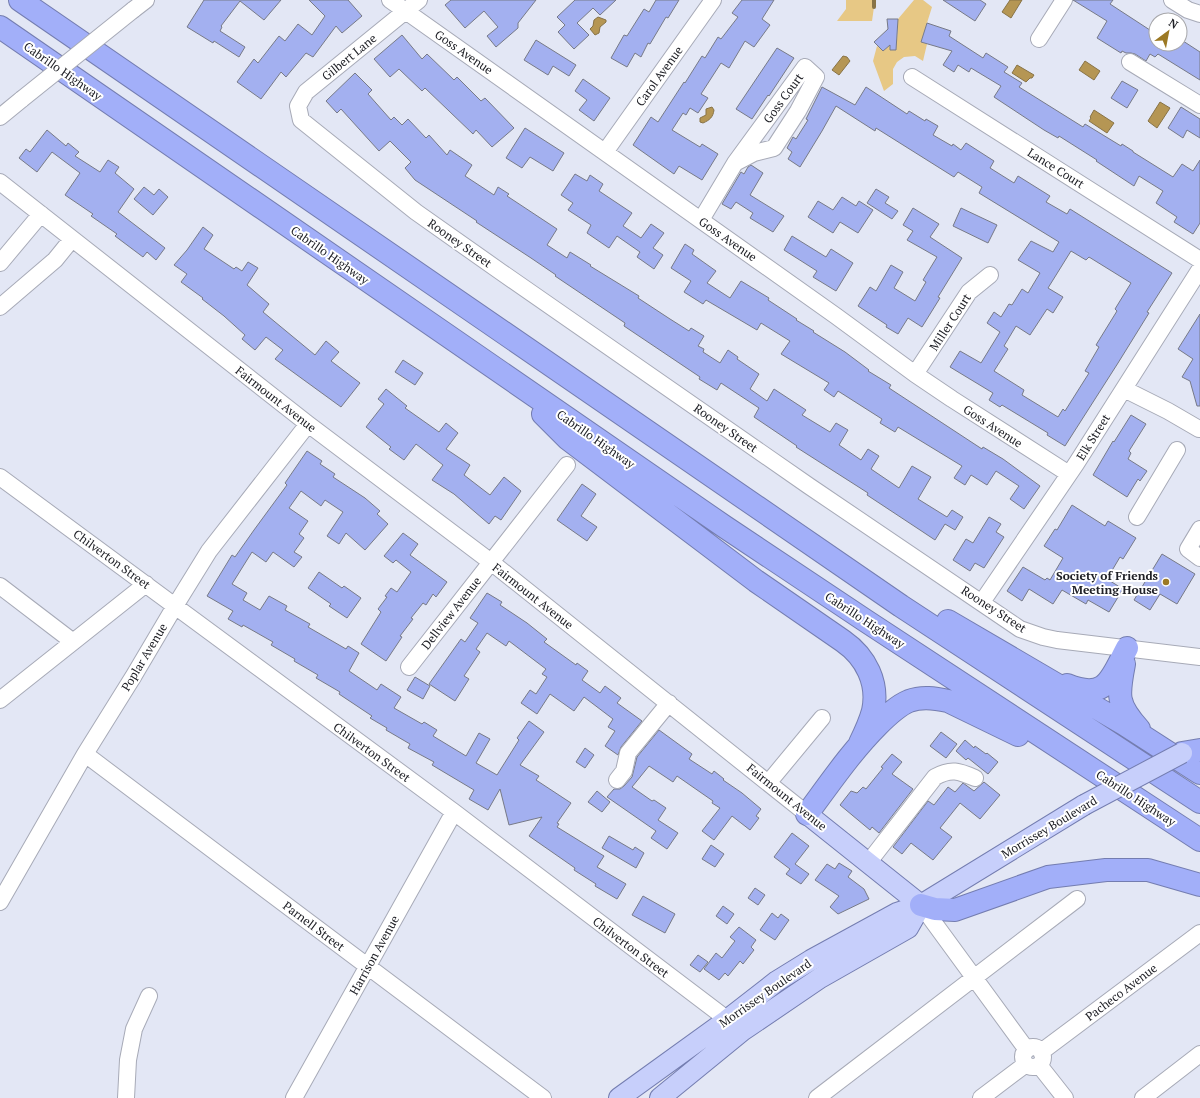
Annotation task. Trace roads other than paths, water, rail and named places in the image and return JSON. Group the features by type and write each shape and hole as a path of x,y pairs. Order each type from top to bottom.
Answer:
{"highway":[{"path":"20,0 936,630 1200,802"},
{"name":"Cabrillo Highway","path":"0,27 772,559 1200,840"},
{"path":"507,377 568,439 756,581 844,641 857,652 867,666 871,675 874,694 872,713 860,743"},
{"path":"856,575 944,618 1124,724 1200,774"},
{"path":"1030,669 1073,688 1093,691 1107,684 1127,648"},
{"path":"1127,648 1120,685 1120,700 1128,715 1151,742"},
{"path":"807,814 860,743 887,716 901,705 918,698 938,698 957,705 1100,775"},
{"path":"921,905 935,909 955,910 1048,877 1106,870 1148,870 1200,885"}],"main road":[{"name":"Morrissey Boulevard","path":"619,1098 735,1025 908,928 921,905 1084,805 1191,752 1200,741"},
{"name":"Fairmount Avenue","path":"807,814 921,905"},
{"name":"Morrissey Boulevard","path":"662,1097 735,1025"}],"street":[{"path":"0,117 146,0"},
{"name":"Goss Avenue","path":"390,0 701,220 915,374 1069,474"},
{"name":"Gilbert Lane","path":"298,106 306,92 419,0"},
{"name":"Carol Avenue","path":"605,152 713,0"},
{"path":"1039,39 1064,0"},
{"path":"1172,0 1188,10 1200,14"},
{"path":"1130,62 1200,105"},
{"name":"Goss Court","path":"701,220 735,163 804,67 816,77 798,110 774,148 754,153 735,163"},
{"name":"Lance Court","path":"912,77 1200,260"},
{"name":"Rooney Street","path":"298,106 301,120 416,212 809,486 1020,629 1057,640 1200,658"},
{"name":"Fairmount Avenue","path":"0,182 308,424 491,562 769,782 807,814"},
{"path":"0,263 41,214"},
{"path":"0,307 55,260 72,238"},
{"name":"Elk Street","path":"982,602 1069,474 1200,269"},
{"name":"Miller Court","path":"915,374 969,292 990,275"},
{"path":"1124,389 1168,411 1199,429"},
{"name":"Poplar Avenue","path":"0,901 85,754 209,551 308,424"},
{"path":"1137,517 1177,450"},
{"name":"Dellview Avenue","path":"409,667 567,465"},
{"name":"Chilverton Street","path":"0,476 454,812 735,1025"},
{"path":"1194,554 1200,529"},
{"path":"0,700 146,584"},
{"path":"0,586 72,642"},
{"path":"616,780 624,770 628,753 669,703"},
{"path":"769,782 822,718"},
{"name":"Parnell Street","path":"85,754 543,1098"},
{"path":"868,863 935,777 943,773 953,771 975,778"},
{"name":"Harrison Avenue","path":"294,1098 454,812"},
{"path":"817,1098 1077,899"},
{"name":"Fairmount Avenue","path":"921,905 1033,1058 1065,1098"},
{"name":"Pacheco Avenue","path":"981,1098 1200,932"},
{"path":"126,1098 128,1060 134,1029 149,996"},
{"path":"1143,1098 1200,1054"}],"waterway":[{"path":"874,0 874,7"}],"place":[{"name":"Society of Friends Meeting House","path":"1166,582"}]}
